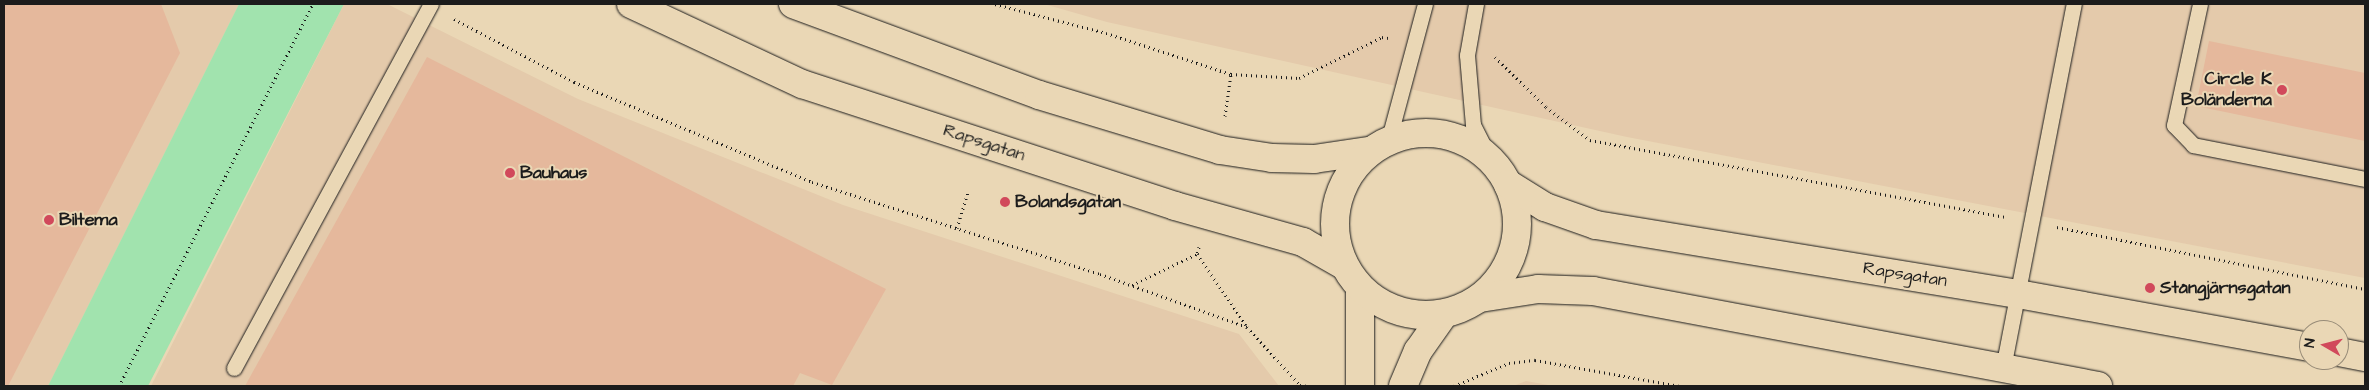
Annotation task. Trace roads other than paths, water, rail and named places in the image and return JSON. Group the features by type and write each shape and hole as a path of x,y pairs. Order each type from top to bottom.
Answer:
{"street":[{"name":"Rapsgatan","path":"631,4 802,84 1175,206 1303,242 1343,265"},
{"path":"794,4 1039,94 1220,150 1272,158 1314,159 1379,146 1399,136 1428,132 1459,138 1490,159 1508,184 1517,222 1516,241 1500,277 1480,298"},
{"path":"1379,146 1342,185 1334,226 1343,265 1360,288 1383,306 1411,315 1444,314 1480,298 1538,289 1593,291 2098,386"},
{"name":"Rapsgatan","path":"1508,184 1545,207 1596,225 2018,294 2299,345"},
{"path":"1360,288 1360,386"},
{"path":"1402,386 1418,351 1444,314"},
{"path":"2349,354 2365,357"}],"lane":[{"path":"1379,146 1416,44 1425,4"},
{"path":"1476,4 1467,54 1474,125 1490,159"},
{"path":"2003,368 2074,4"},
{"path":"2200,4 2174,124 2193,146 2365,179"},
{"path":"234,368 430,5"}],"place":[{"name":"Circle K Boländerna","path":"2282,90"},
{"name":"Bauhaus","path":"510,173"},
{"name":"Bolandsgatan","path":"1005,202"},
{"name":"Biltema","path":"49,220"},
{"name":"Stångjärnsgatan","path":"2150,288"}]}
